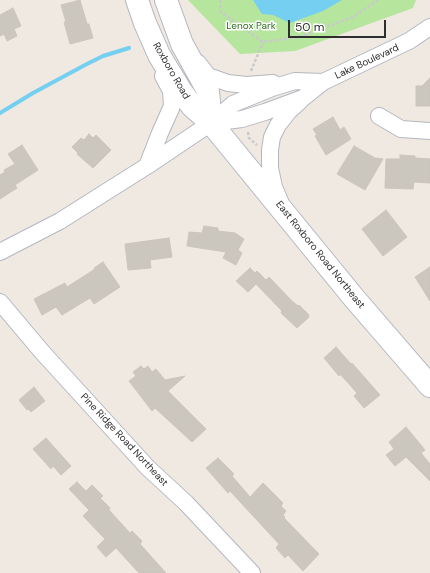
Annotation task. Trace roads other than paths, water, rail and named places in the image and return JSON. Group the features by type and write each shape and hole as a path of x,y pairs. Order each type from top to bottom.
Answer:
{"main road":[{"name":"Roxboro Road","path":"137,0 159,55 192,106 211,123"},
{"path":"166,0 182,44 208,92 211,123"},
{"name":"East Roxboro Road Northeast","path":"211,123 354,298 430,386"}],"street":[{"name":"Lake Boulevard","path":"285,213 274,187 270,168 272,137 278,125 303,98 323,82 410,41 430,27"},
{"name":"Lake Boulevard","path":"182,44 208,76 228,83 246,85 294,81 323,82"},
{"path":"147,166 172,106 171,91 161,72 159,55"},
{"name":"Lake Boulevard","path":"211,123 233,104 272,88 294,81"},
{"name":"Lake Boulevard","path":"211,123 242,119 303,98"},
{"path":"379,116 401,129 430,131"},
{"path":"0,252 60,221 147,166 211,123"},
{"name":"Pine Ridge Road Northeast","path":"0,302 43,353 148,468 186,504 252,573"}],"water":[{"path":"253,0 342,0 323,11 290,23 273,15 262,14"}],"waterway":[{"path":"0,113 85,65 103,56 129,48"}],"park label":[{"name":"Lenox Park","path":"251,26"}]}
